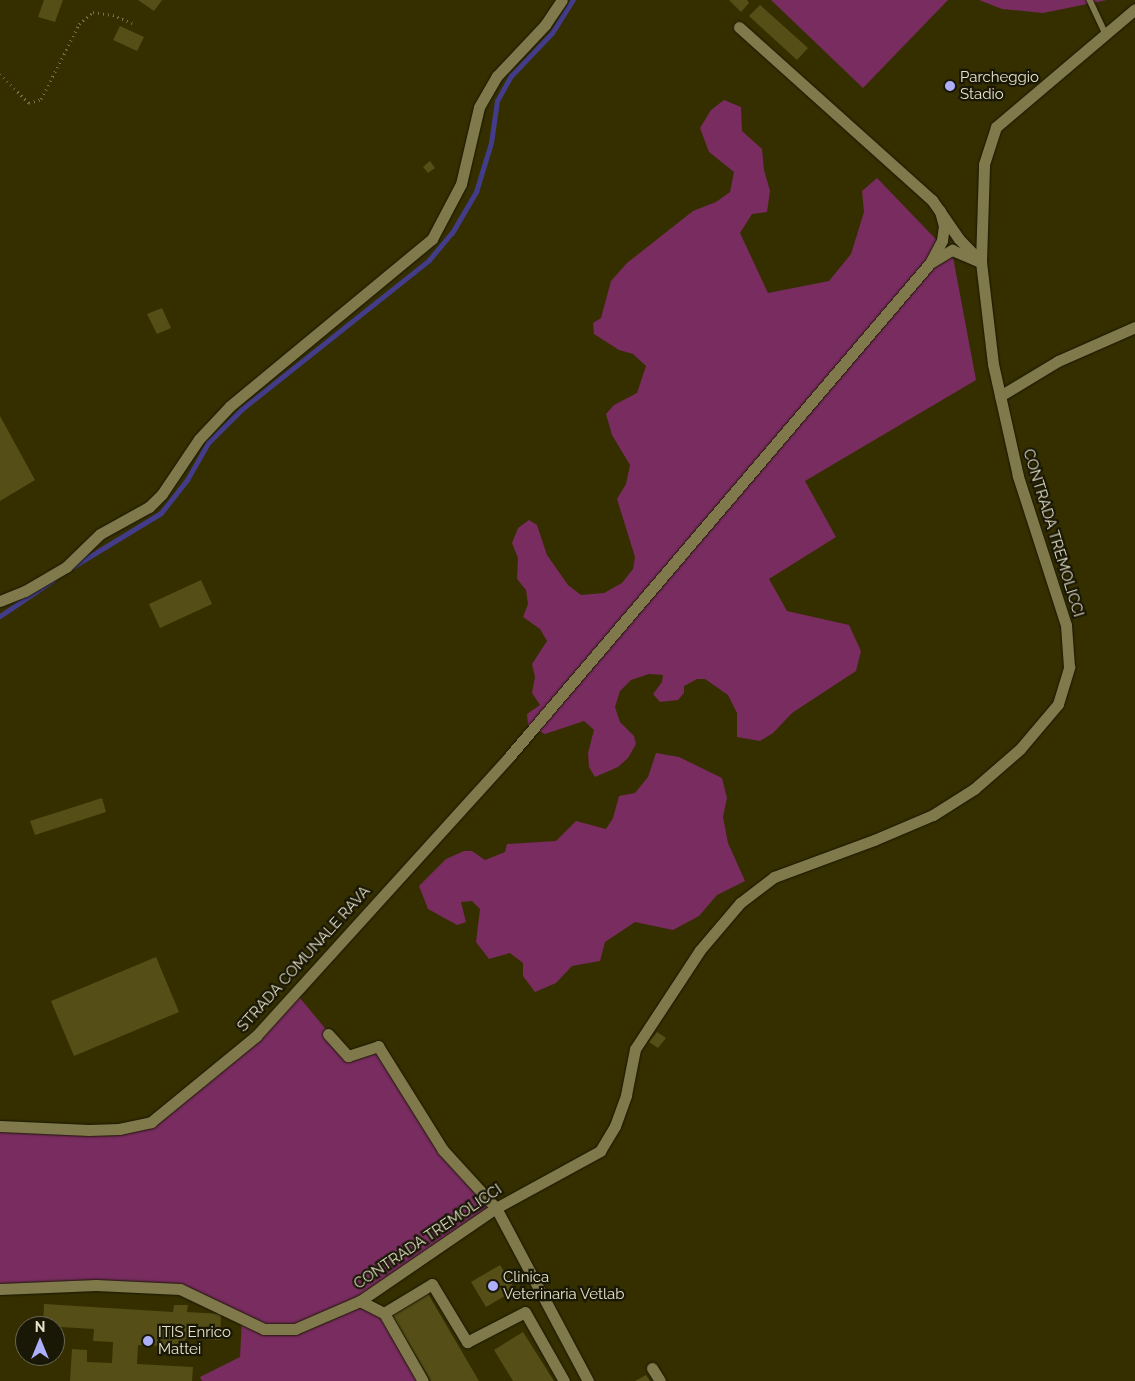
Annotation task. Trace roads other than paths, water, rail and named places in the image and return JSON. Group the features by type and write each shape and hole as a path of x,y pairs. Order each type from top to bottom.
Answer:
{"street":[{"path":"0,602 26,591 66,567 100,534 149,507 162,494 199,439 230,406 432,239 461,184 479,107 497,76 545,25 562,0"},
{"name":"CONTRADA TREMOLICCI","path":"0,1289 96,1285 180,1289 264,1329 295,1329 360,1301 496,1208 600,1151 615,1126 623,1103 635,1048 700,950 740,902 774,877 899,830 933,815 974,789 1020,749 1058,704 1069,667 1066,625 1018,476 993,364 981,262 984,164 996,127 1135,9"},
{"path":"739,27 940,211 958,237 981,262"},
{"path":"940,211 942,240"},
{"path":"930,263 942,240 949,235 958,237"},
{"path":"930,263 952,250 958,237"},
{"path":"952,250 981,262"},
{"name":"STRADA COMUNALE RAVA","path":"0,1126 89,1130 119,1129 151,1122 256,1036 508,758 930,263"},
{"path":"1000,396 1058,361 1135,327"},
{"path":"328,1034 348,1056 378,1046 443,1150 496,1208 588,1381"},
{"path":"384,1313 432,1284 467,1342 525,1312 564,1381"},
{"path":"360,1301 384,1313 423,1381"},
{"path":"652,1368 660,1381"}],"lane":[{"path":"1090,0 1106,35"}],"waterway":[{"path":"71,568 161,513 187,480 208,443 242,409 429,260 452,233 476,192 491,143 497,101 511,76 552,33 573,0"},
{"path":"0,616 52,581"}],"place":[{"name":"Parcheggio Stadio","path":"950,86"},
{"name":"Clinica Veterinaria Vetlab","path":"493,1286"},
{"name":"ITIS Enrico Mattei","path":"148,1341"}]}
